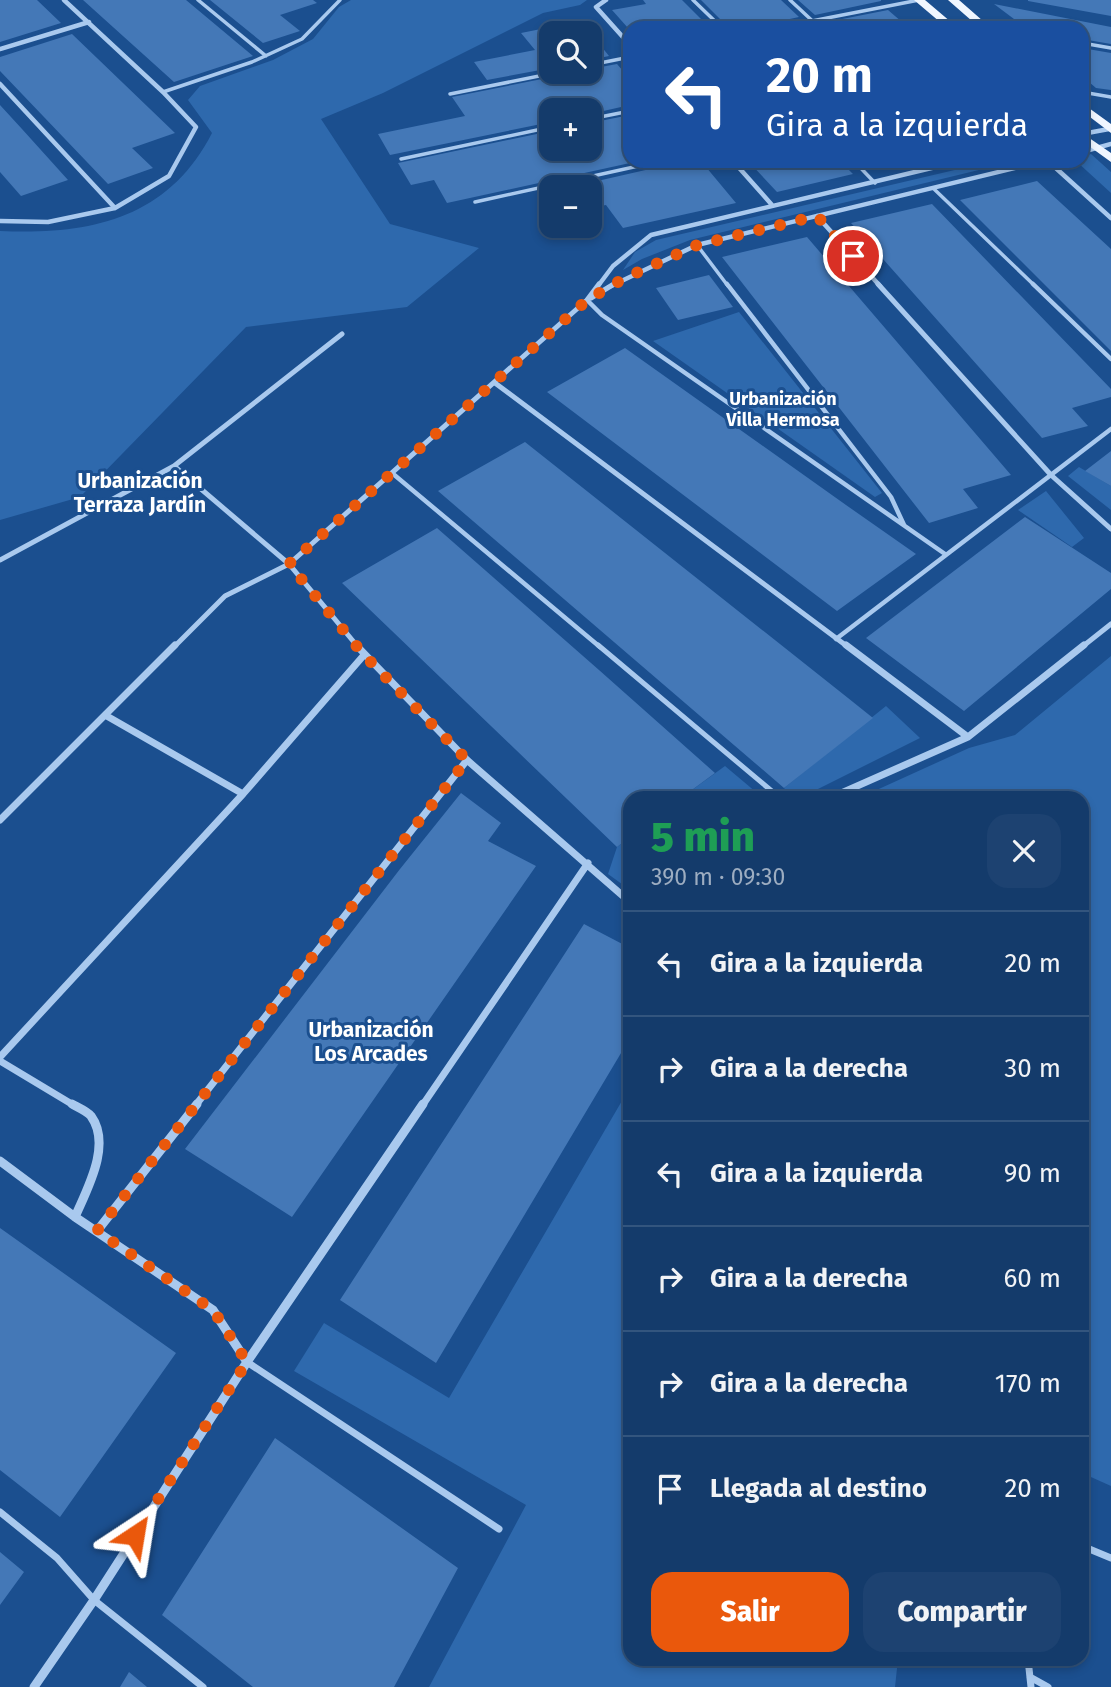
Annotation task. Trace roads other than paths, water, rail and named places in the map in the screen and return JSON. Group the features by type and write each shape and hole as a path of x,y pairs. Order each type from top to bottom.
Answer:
{"main road":[{"path":"919,0 944,21"},
{"path":"953,0 979,21"},
{"path":"1089,112 1110,129"},
{"path":"1089,141 1111,159"}],"street":[{"path":"0,221 48,222 115,208 169,176 196,127 163,92 64,0"},
{"path":"606,0 596,7 623,37"},
{"path":"0,48 89,22"},
{"path":"0,84 115,208"},
{"path":"1089,134 1110,129"},
{"path":"1089,150 1111,145"},
{"path":"739,168 772,205"},
{"path":"0,820 225,596 289,564 587,300 613,266 650,235 934,168"},
{"path":"587,300 625,278 697,245 1018,168"},
{"path":"1054,168 1111,218"},
{"path":"817,216 1051,475 1111,529"},
{"path":"0,560 174,467 342,334"},
{"path":"495,383 968,737"},
{"path":"174,467 289,564 364,655 467,760 623,896"},
{"path":"846,791 968,737 1111,624"},
{"path":"75,1217 91,1180 100,1139 90,1115 0,1059 243,794 364,655"},
{"path":"105,715 243,794"},
{"path":"97,1231 467,760"},
{"path":"34,1687 247,1362 588,863"},
{"path":"0,1161 75,1217 213,1310 247,1362"}],"lane":[{"path":"198,0 266,57"},
{"path":"163,92 266,57 306,37 332,5 340,0"},
{"path":"693,0 715,21"},
{"path":"790,0 812,20"},
{"path":"808,21 919,0"},
{"path":"1089,44 1111,48"},
{"path":"602,63 623,58"},
{"path":"450,94 539,76"},
{"path":"1089,93 1111,97"},
{"path":"602,117 623,112"},
{"path":"401,159 539,130"},
{"path":"475,202 629,168"},
{"path":"861,168 875,183"},
{"path":"934,189 1111,359"},
{"path":"697,245 891,497 904,525"},
{"path":"587,300 602,315 945,554"},
{"path":"836,639 1111,429"},
{"path":"391,473 772,791"},
{"path":"247,1362 499,1529"},
{"path":"0,1512 57,1558 93,1600 203,1687"},
{"path":"1089,1549 1111,1558"},
{"path":"1029,1666 1031,1687"},
{"path":"1030,1677 1048,1687"}],"district":[{"name":"Urbanización Villa Hermosa","path":"783,409"},
{"name":"Urbanización Terraza Jardín","path":"140,493"},
{"name":"Urbanización Los Arcades","path":"371,1042"}]}
